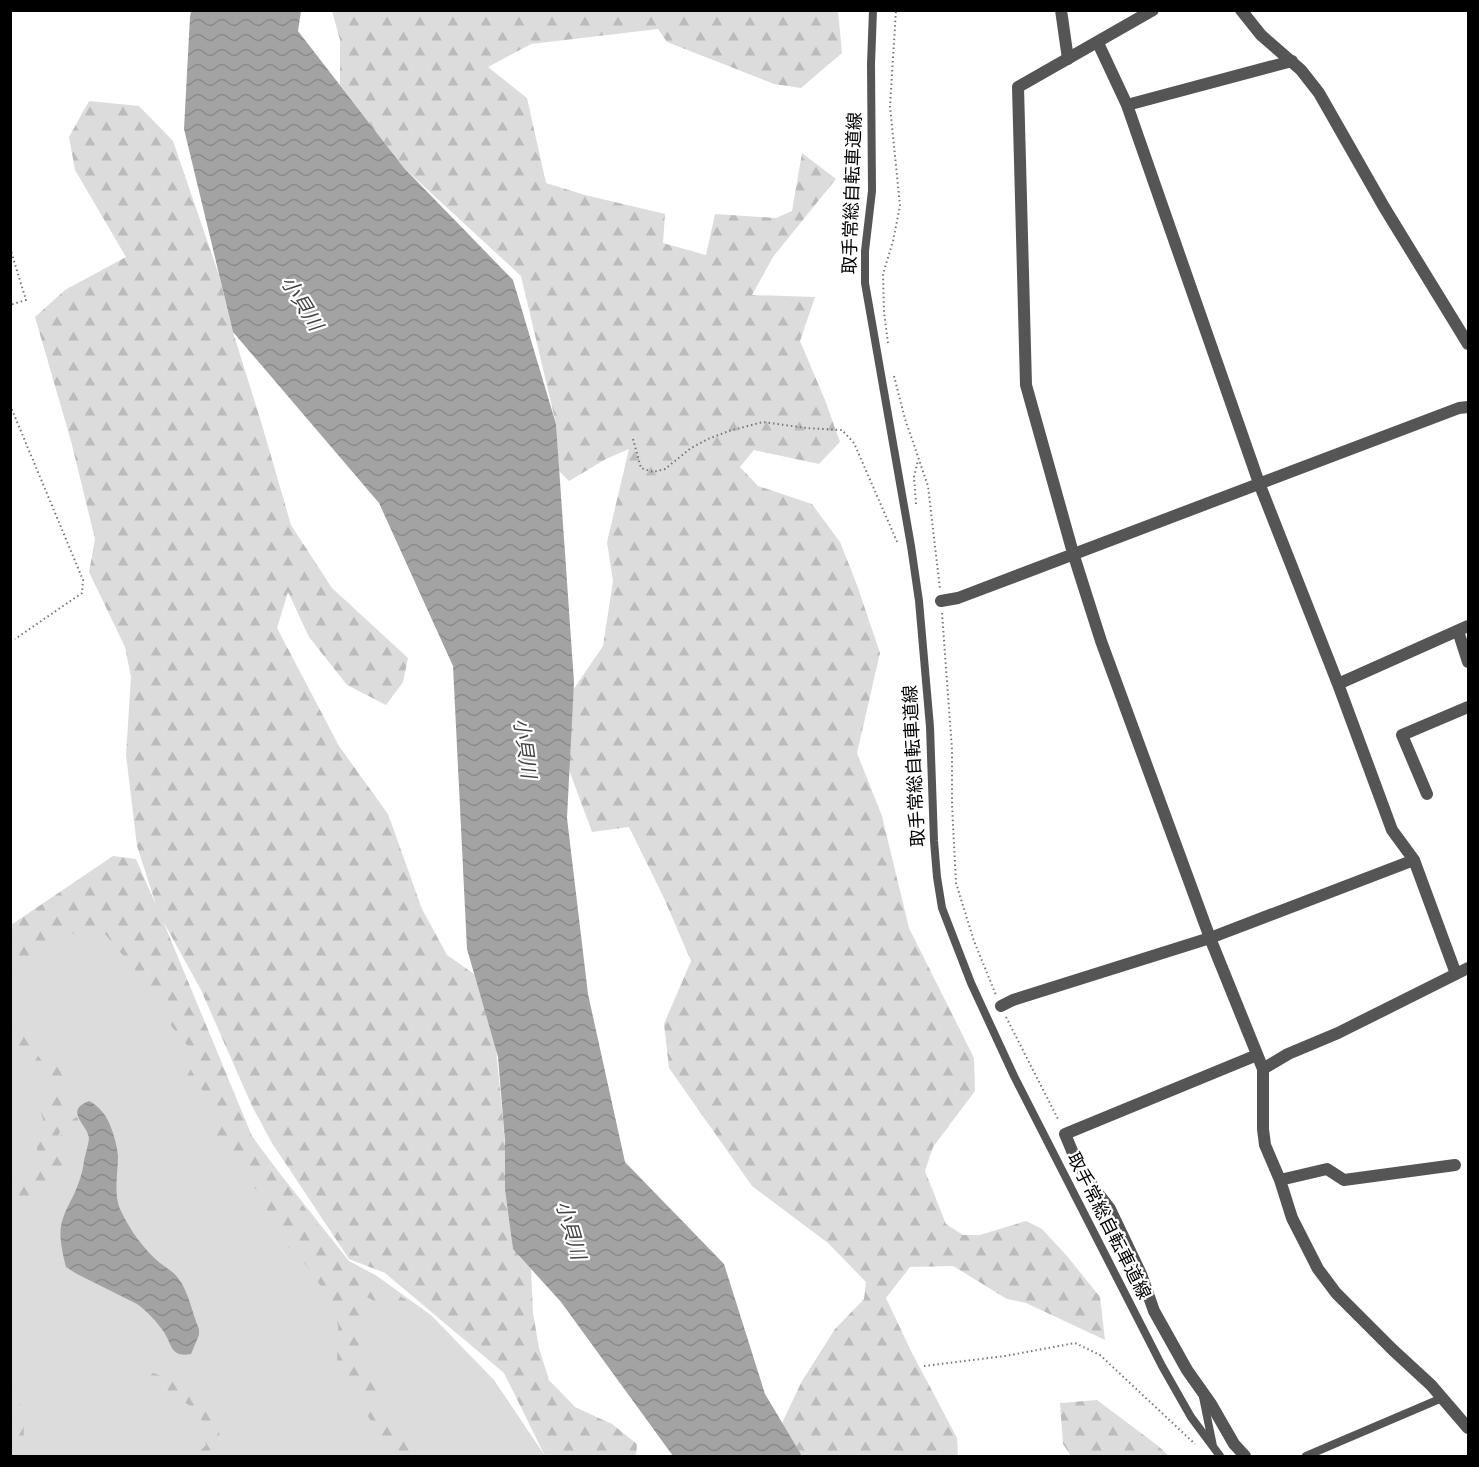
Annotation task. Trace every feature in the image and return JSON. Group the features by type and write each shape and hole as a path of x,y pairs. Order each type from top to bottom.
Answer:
{"street":[{"path":"1061,10 1068,58"},
{"path":"1154,10 1018,87 1026,385 1073,553 1101,641 1210,938 1263,1069 1265,1145 1280,1180 1292,1218 1318,1269 1336,1293 1442,1398 1468,1428"},
{"path":"1241,10 1261,35 1301,70 1319,93 1384,207 1468,344"},
{"path":"1098,43 1127,105 1258,483 1338,684 1392,830 1414,860 1456,974"},
{"path":"1127,105 1292,62"},
{"path":"941,601 958,598 1258,483 1459,408 1468,407"},
{"path":"1338,684 1463,628 1468,662"},
{"path":"1427,794 1402,735 1468,707"},
{"path":"1001,1006 1013,1000 1210,938 1414,860"},
{"path":"1263,1069 1288,1054 1338,1033 1468,968"},
{"path":"1245,1456 1234,1444 1187,1370 1154,1311 1141,1274 1110,1209 1075,1158 1065,1134 1257,1055"},
{"path":"1280,1180 1327,1169 1344,1180 1455,1165"}],"lane":[{"name":"取手常総自転車道線","path":"873,10 872,191 865,251 865,283 912,552 924,651 930,727 934,841 942,908 971,983 1014,1076 1162,1366 1191,1417 1217,1453"},
{"path":"1202,1391 1217,1453"},
{"path":"1306,1456 1442,1398"}],"path":[{"path":"888,342 883,274 894,241 900,206 890,106 897,10"},
{"path":"10,248 26,300 10,305"},
{"path":"893,372 904,419 928,486 941,601 952,750 956,884 974,941 994,992 1065,1134"},
{"path":"10,405 83,580 82,593 15,639"},
{"path":"633,439 641,468 653,472 665,469 691,448 708,439 764,422 842,430 854,443 897,542 902,550 912,552"},
{"path":"924,1366 1005,1356 1075,1343 1100,1354 1195,1443"}],"green space":[{"path":"332,11 838,11 842,53 801,88 774,84 667,42 658,29 531,44 488,67 527,98 546,183 665,214 663,243 706,255 715,214 776,218 792,211 802,153 836,179 773,257 752,295 815,297 800,341 840,442 819,464 754,450 740,467 758,486 812,504 840,542 880,653 857,753 882,816 909,928 974,1058 975,1091 933,1147 925,1171 946,1224 963,1235 980,1235 1026,1221 1042,1229 1100,1297 1105,1340 1026,1303 1007,1299 953,1266 910,1267 886,1298 957,1438 958,1456 802,1456 782,1423 802,1381 835,1329 864,1299 866,1282 828,1243 752,1186 669,1068 664,1024 691,961 663,896 629,827 592,832 569,770 573,690 603,646 613,581 607,542 629,449 606,459 569,481 559,471 556,424 521,276 404,168 340,85 340,40"},
{"path":"89,101 139,106 173,141 219,275 233,332 291,525 332,588 408,658 403,682 386,705 347,685 309,637 288,592 277,628 339,746 388,814 422,909 447,955 474,974 496,1049 513,1249 531,1269 533,1313 539,1348 549,1380 575,1407 612,1424 637,1444 636,1456 545,1456 504,1373 385,1273 349,1259 272,1143 252,1106 201,990 163,921 252,1136 345,1263 408,1301 405,1308 399,1312 392,1306 383,1306 331,1277 305,1252 288,1248 274,1232 260,1193 230,1160 230,1146 215,1134 214,1124 208,1112 207,1098 198,1084 187,1076 193,1065 193,1050 172,1027 146,983 106,935 93,928 61,939 21,972 12,991 11,1001 11,925 113,856 136,859 156,905 137,846 126,755 131,677 125,647 89,572 95,539 71,441 35,317 65,290 126,257 75,170 69,137"},
{"path":"114,856 251,1137 349,1261 377,1276 432,1316 494,1380 545,1456 11,1456 11,926"},
{"path":"23,1019 26,1028 24,1037 42,1061 61,1068 64,1073 62,1079 66,1093 76,1099 75,1106 71,1109 61,1108 66,1119 65,1123 51,1150 36,1164 31,1161 37,1154 37,1141 43,1135 43,1119 36,1098 46,1094 49,1086 45,1076 26,1061 14,1044 11,1038 11,1021"},
{"path":"81,1114 84,1119 69,1144 56,1179 43,1189 28,1215 20,1216 11,1190 11,1167 29,1173 47,1167 65,1127"},
{"path":"310,1260 329,1281 370,1315 358,1358 377,1390 384,1416 414,1444 421,1456 394,1456 337,1365 338,1325 325,1292 304,1262"},
{"path":"154,1373 171,1380 209,1405 218,1420 220,1444 227,1456 195,1456 206,1445 201,1418 177,1397 165,1394 146,1384 144,1377"},
{"path":"11,1378 15,1379 23,1414 24,1438 34,1456 13,1456 11,1450 11,1418 15,1414 15,1406 11,1403"},
{"path":"1097,1400 1169,1456 1071,1456 1063,1444 1060,1403"}],"water":[{"name":"小貝川","path":"191,11 301,11 298,31 404,168 513,280 556,424 574,682 567,818 588,994 625,1162 724,1264 765,1394 802,1456 673,1456 561,1302 513,1249 505,1189 505,1141 498,1057 467,949 453,666 379,503 233,332 184,129"},
{"path":"89,1101 104,1114 114,1136 118,1156 117,1198 125,1218 148,1252 172,1271 188,1296 199,1329 199,1335 191,1354 184,1355 176,1352 158,1324 137,1304 66,1267 61,1242 61,1226 83,1169 89,1138 77,1114 81,1105"}]}
